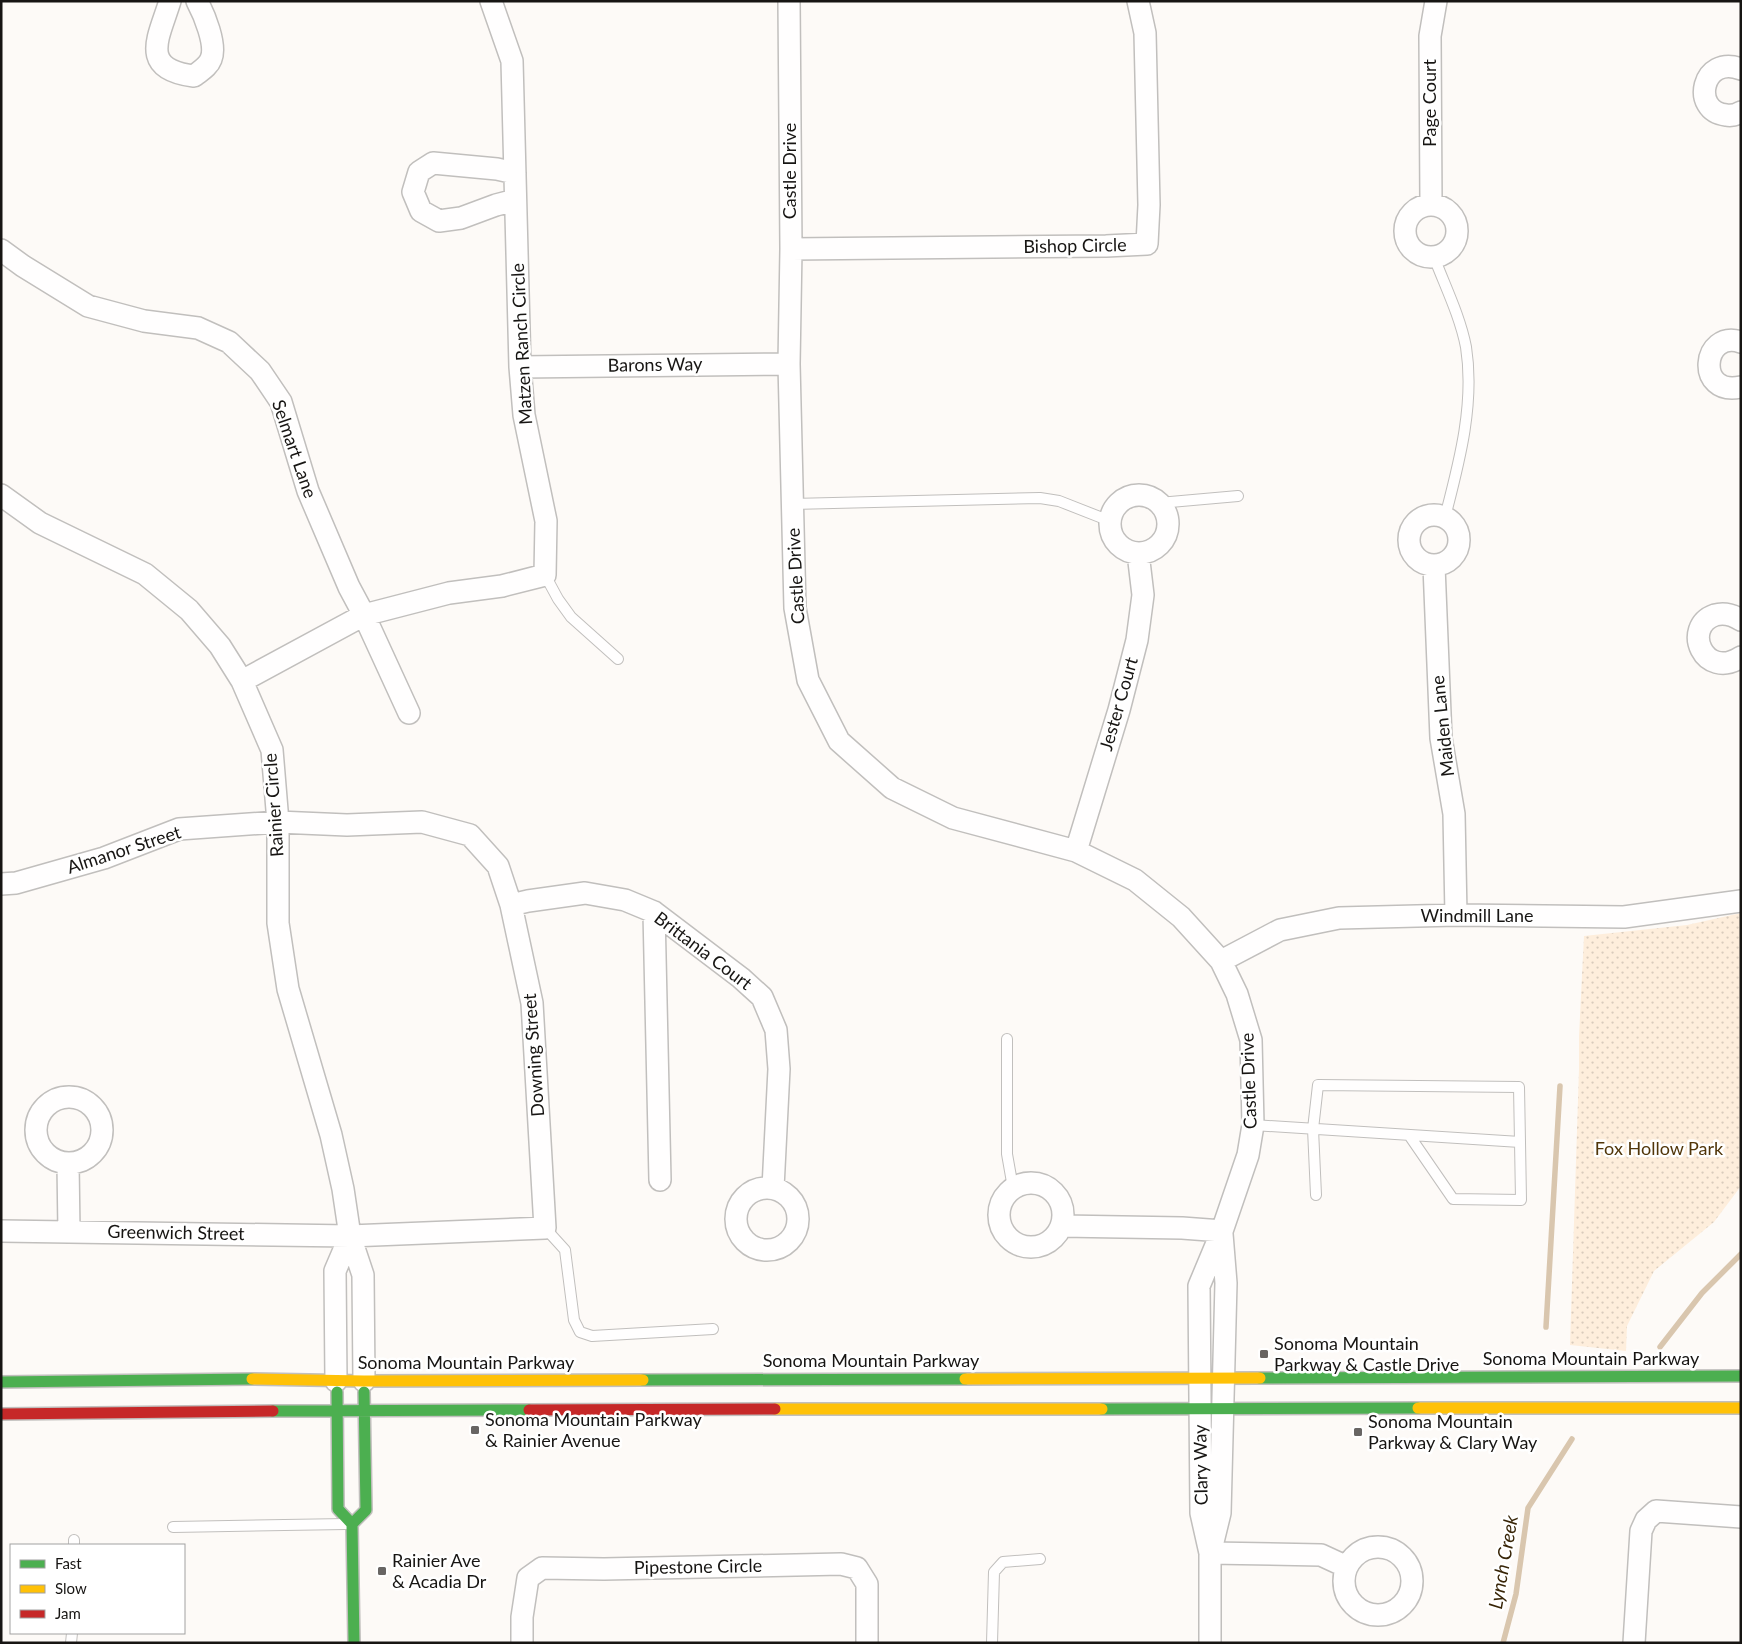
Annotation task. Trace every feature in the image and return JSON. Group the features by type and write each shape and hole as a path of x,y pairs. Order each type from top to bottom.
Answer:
{"main road":[{"name":"Sonoma Mountain Parkway","path":"1,1382 228,1378 364,1381 1741,1376"},
{"path":"336,1380 338,1509 352,1524 354,1643"},
{"path":"352,1524 366,1510 364,1381"},
{"path":"1,1414 337,1410 1741,1408"}],"street":[{"path":"170,1 156,44 158,59 168,70 194,76 205,68 212,58 211,40 206,18 197,1"},
{"name":"Matzen Ranch Circle","path":"491,1 512,60 520,367 524,415 546,521 544,575"},
{"name":"Castle Drive","path":"789,1 791,249 789,364 792,504 795,608 808,680 839,741 892,788 953,818 1076,851 1135,880 1181,917 1220,961 1237,994 1251,1040 1253,1125 1248,1155 1222,1231 1199,1286 1200,1377"},
{"name":"Bishop Circle","path":"791,249 1147,244 1149,205 1145,33 1138,1"},
{"name":"Page Court","path":"1431,205 1430,36 1436,1"},
{"path":"1741,69 1726,66 1718,68 1706,80 1704,89 1708,105 1714,111 1729,116 1741,112"},
{"path":"514,173 497,169 433,163 419,172 414,192 421,211 439,221 461,218 515,200"},
{"path":"1431,205 1447,211 1453,218 1456,226 1454,243 1442,255 1434,257 1425,257 1417,254 1406,241 1404,233 1409,216 1423,206 1431,205"},
{"name":"Selmart Lane","path":"1,250 23,266 88,306 144,321 198,328 229,342 260,371 281,402 308,491 349,586 409,713"},
{"path":"1741,342 1728,341 1720,343 1714,349 1708,364 1710,373 1720,386 1727,388 1741,387"},
{"name":"Barons Way","path":"520,367 789,364"},
{"name":"Rainier Circle","path":"1,495 40,523 145,574 189,610 220,646 242,681 272,750 278,822 278,923 288,989 331,1135 343,1189 350,1236 363,1275 364,1381"},
{"path":"1141,495 1150,497 1159,503 1165,511 1168,522 1167,532 1157,547 1148,552 1138,553 1128,551 1120,546 1113,538 1110,528 1113,511 1119,503 1131,496 1141,495"},
{"path":"1429,515 1445,517 1457,529 1459,538 1455,554 1442,564 1434,566 1425,564 1412,554 1408,538 1410,530 1421,518 1429,515"},
{"name":"Jester Court","path":"1076,851 1137,640 1142,595 1138,553"},
{"name":"Maiden Lane","path":"1434,566 1441,738 1454,814 1456,916"},
{"path":"242,681 364,615 449,593 502,586 544,575"},
{"path":"1741,620 1734,615 1726,613 1710,617 1700,630 1698,639 1704,654 1710,660 1717,663 1734,662 1741,657"},
{"name":"Almanor Street","path":"1,884 16,884 104,858 179,829 278,822"},
{"name":"Downing Street","path":"278,822 348,825 422,822 470,835 498,866 511,906 532,1003 545,1228"},
{"name":"Brittania Court","path":"511,906 528,901 585,893 626,900 654,912 741,978 762,997 776,1030 779,1069 772,1188"},
{"name":"Windmill Lane","path":"1220,961 1280,930 1339,918 1456,916 1624,918 1741,902"},
{"path":"654,912 660,1180"},
{"path":"68,1163 69,1232"},
{"path":"1031,1183 1042,1185 1050,1189 1061,1202 1064,1213 1062,1226 1057,1236 1051,1242 1035,1248 1024,1248 1014,1244 1004,1233 998,1217 1001,1202 1013,1188 1031,1183"},
{"path":"1062,1226 1182,1228 1222,1231"},
{"path":"336,1380 335,1271 350,1236 545,1228"},
{"name":"Greenwich Street","path":"1,1231 350,1236"},
{"name":"Castle Drive","path":"1222,1231 1226,1282 1223,1408"},
{"name":"Clary Way","path":"1200,1377 1201,1513 1210,1552 1210,1643"},
{"name":"Clary Way","path":"1210,1552 1220,1513 1223,1408"},
{"path":"1634,1643 1641,1531 1646,1520 1656,1511 1741,1517"},
{"path":"1210,1552 1321,1555 1347,1567"},
{"name":"Pipestone Circle","path":"522,1643 522,1616 528,1578 542,1568 614,1569 841,1564 857,1568 867,1584 867,1643"}],"lane":[{"path":"1434,257 1458,316 1466,346 1469,377 1466,418 1445,517"},
{"path":"1159,503 1238,496"},
{"path":"792,504 1040,498 1059,501 1110,521"},
{"path":"544,575 558,600 571,617 618,659"},
{"path":"1007,1040 1007,1154 1013,1188"},
{"path":"1316,1195 1313,1129 1318,1085 1519,1087 1521,1200 1453,1199 1409,1135"},
{"path":"1253,1125 1520,1142"},
{"path":"545,1228 565,1250 574,1320 580,1332 592,1336 713,1329"},
{"path":"173,1527 352,1524"},
{"path":"992,1643 994,1572 1003,1562 1040,1559"}],"green space":[{"name":"Fox Hollow Park","path":"1741,913 1741,1186 1714,1222 1654,1271 1627,1326 1626,1351 1570,1345 1579,1036 1584,936 1687,925"}],"waterway":[{"path":"1546,1327 1560,1086"},
{"name":"Lynch Creek","path":"1660,1347 1702,1293 1741,1254"},
{"name":"Lynch Creek","path":"1503,1643 1516,1594 1528,1508 1572,1439"}],"traffic: fast":[{"path":"1260,1378 1741,1376"},
{"path":"1,1382 252,1379"},
{"path":"643,1380 965,1379"},
{"path":"337,1392 338,1509 352,1524 354,1643"},
{"path":"352,1524 366,1510 364,1392"},
{"path":"1102,1409 1418,1408"},
{"path":"273,1411 529,1410"}],"traffic: slow":[{"path":"965,1379 1260,1378"},
{"path":"252,1379 364,1381 643,1380"},
{"path":"1418,1408 1741,1408"},
{"path":"775,1409 1102,1409"}],"traffic: jam":[{"path":"529,1410 775,1409"},
{"path":"1,1414 273,1411"}],"place":[{"name":"Sonoma Mountain Parkway & Castle Drive","path":"1264,1354"},
{"name":"Sonoma Mountain Parkway & Rainier Avenue","path":"475,1430"},
{"name":"Sonoma Mountain Parkway & Clary Way","path":"1358,1432"},
{"name":"Rainier Ave & Acadia Dr","path":"382,1571"}]}
